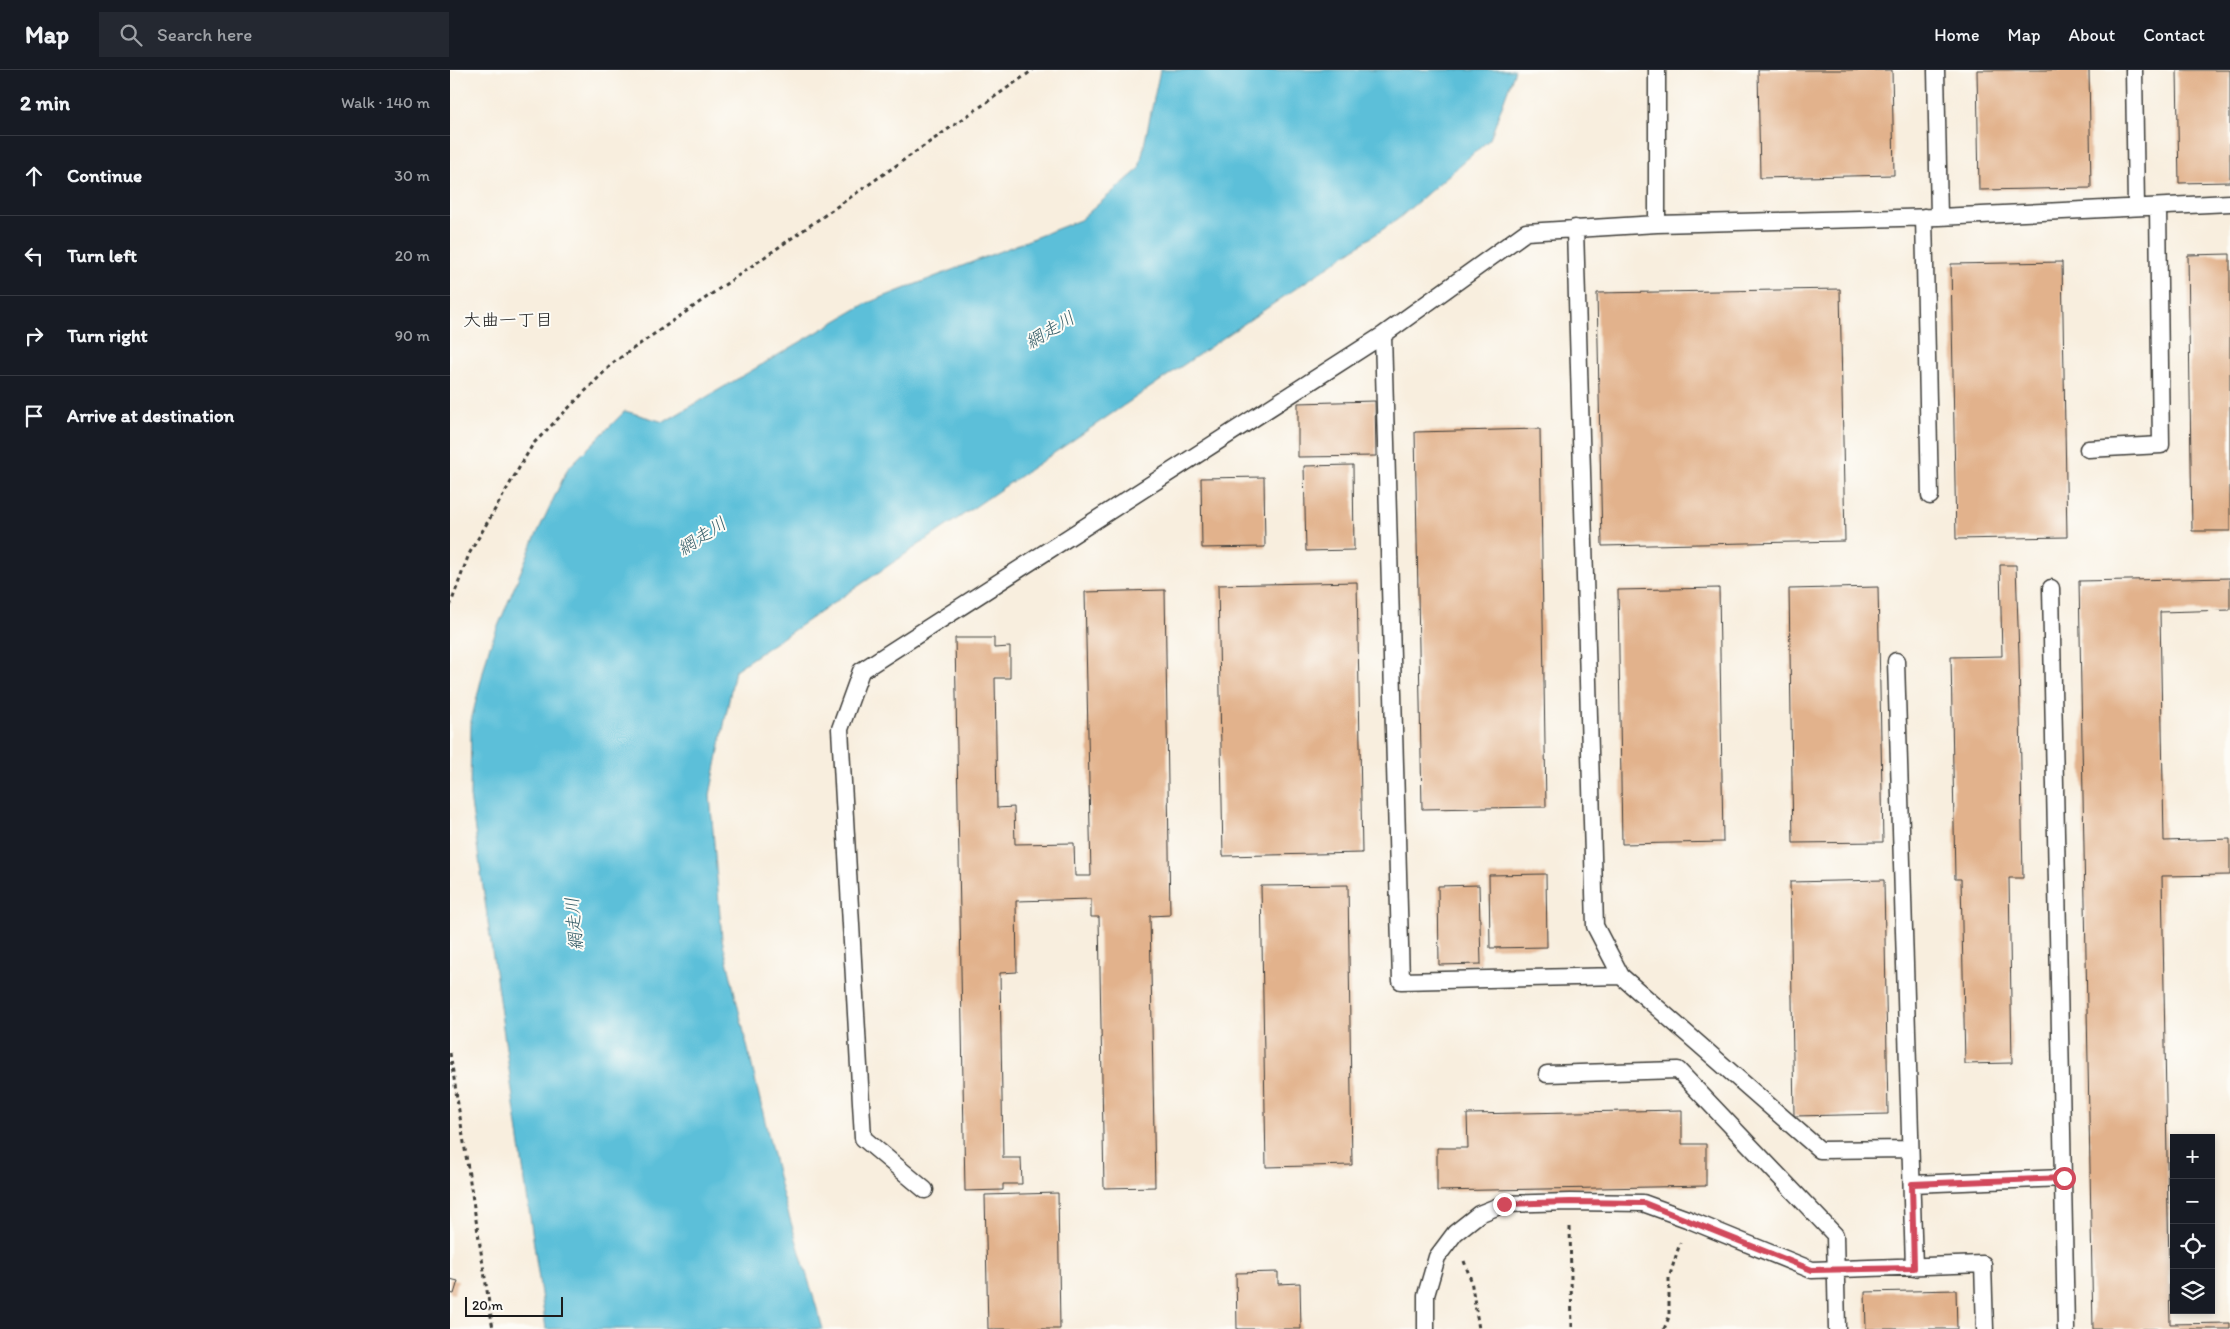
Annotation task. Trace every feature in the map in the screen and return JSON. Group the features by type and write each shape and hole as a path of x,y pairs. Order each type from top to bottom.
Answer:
{"lane":[{"path":"1657,70 1658,224"},
{"path":"1930,496 1931,217 1936,70"},
{"path":"2134,70 2136,208"},
{"path":"925,1190 863,1138 840,729 862,671 1383,335 1526,232 1658,224 1931,217 2230,203"},
{"path":"2088,449 2161,445 2158,207"},
{"path":"1575,228 1595,926 1621,976 1820,1150 1909,1149"},
{"path":"1383,335 1401,982 1621,976"},
{"path":"2051,588 2066,1329"},
{"path":"1896,661 1914,1268"},
{"path":"1548,1074 1678,1070 1835,1235 1837,1329"},
{"path":"1912,1184 2064,1178"},
{"path":"1426,1329 1426,1295 1438,1257 1455,1233 1479,1214 1504,1204 1570,1202 1644,1203 1812,1270 1914,1268 1983,1264 1985,1329"}],"path":[{"path":"450,606 469,554 533,444 614,362 1033,70"},
{"path":"450,1053 493,1329"},
{"path":"1570,1202 1572,1329"},
{"path":"1664,1329 1669,1318 1669,1278 1687,1219"},
{"path":"1455,1233 1471,1280 1479,1329"}],"water":[{"name":"網走川","path":"1160,70 1515,70 1490,139 1398,219 735,670 710,795 722,939 781,1189 823,1329 546,1329 470,796 471,721 489,648 533,542 568,468 625,411 664,422 865,304 1080,220 1139,169"}],"building":[{"path":"1758,70 1892,70 1894,175 1760,178"},
{"path":"1977,70 2089,70 2091,188 1979,190"},
{"path":"2177,70 2230,70 2230,182 2179,183"},
{"path":"2230,254 2230,531 2192,531 2188,255"},
{"path":"2062,262 2067,537 1956,539 1951,264"},
{"path":"1840,289 1845,541 1602,546 1597,293"},
{"path":"1375,401 1376,456 1298,457 1298,403"},
{"path":"1540,429 1546,807 1422,809 1415,432"},
{"path":"1353,465 1354,550 1306,551 1304,466"},
{"path":"1264,477 1265,547 1202,548 1201,478"},
{"path":"2000,565 2016,565 2019,655 2023,878 2009,878 2012,1063 1965,1064 1961,879 1955,879 1951,657 2002,656"},
{"path":"2230,578 2230,610 2160,612 2164,841 2230,839 2230,875 2162,876 2170,1324 2230,1323 2230,1329 2093,1329 2079,581"},
{"path":"1357,582 1362,853 1223,856 1218,585"},
{"path":"1878,587 1883,842 1793,843 1789,589"},
{"path":"1719,588 1723,842 1622,844 1618,590"},
{"path":"1165,590 1170,915 1150,916 1155,1187 1104,1188 1099,917 1091,917 1091,899 1016,901 1017,972 1000,973 1003,1158 1021,1158 1022,1184 1003,1184 1003,1190 965,1191 955,638 994,638 994,648 1010,647 1010,678 995,678 997,808 1014,807 1015,844 1074,843 1075,876 1091,876 1085,592"},
{"path":"1546,874 1547,947 1490,948 1489,875"},
{"path":"1884,880 1888,1114 1794,1116 1790,882"},
{"path":"1348,885 1352,1165 1266,1167 1261,886"},
{"path":"1479,885 1481,964 1439,965 1438,886"},
{"path":"1682,1110 1682,1144 1706,1144 1706,1186 1437,1191 1437,1148 1468,1148 1467,1114"},
{"path":"1058,1193 1060,1329 988,1329 985,1195"},
{"path":"1278,1272 1278,1284 1300,1283 1301,1329 1237,1329 1236,1273"},
{"path":"450,1279 458,1281 454,1294 450,1293"},
{"path":"1956,1290 1957,1329 1866,1329 1865,1292"}],"district":[{"name":"大曲一丁目","path":"508,320"}],"route":[{"path":"1504,1204 1570,1202 1644,1203 1812,1270 1914,1268 1912,1184 2064,1178"}]}
